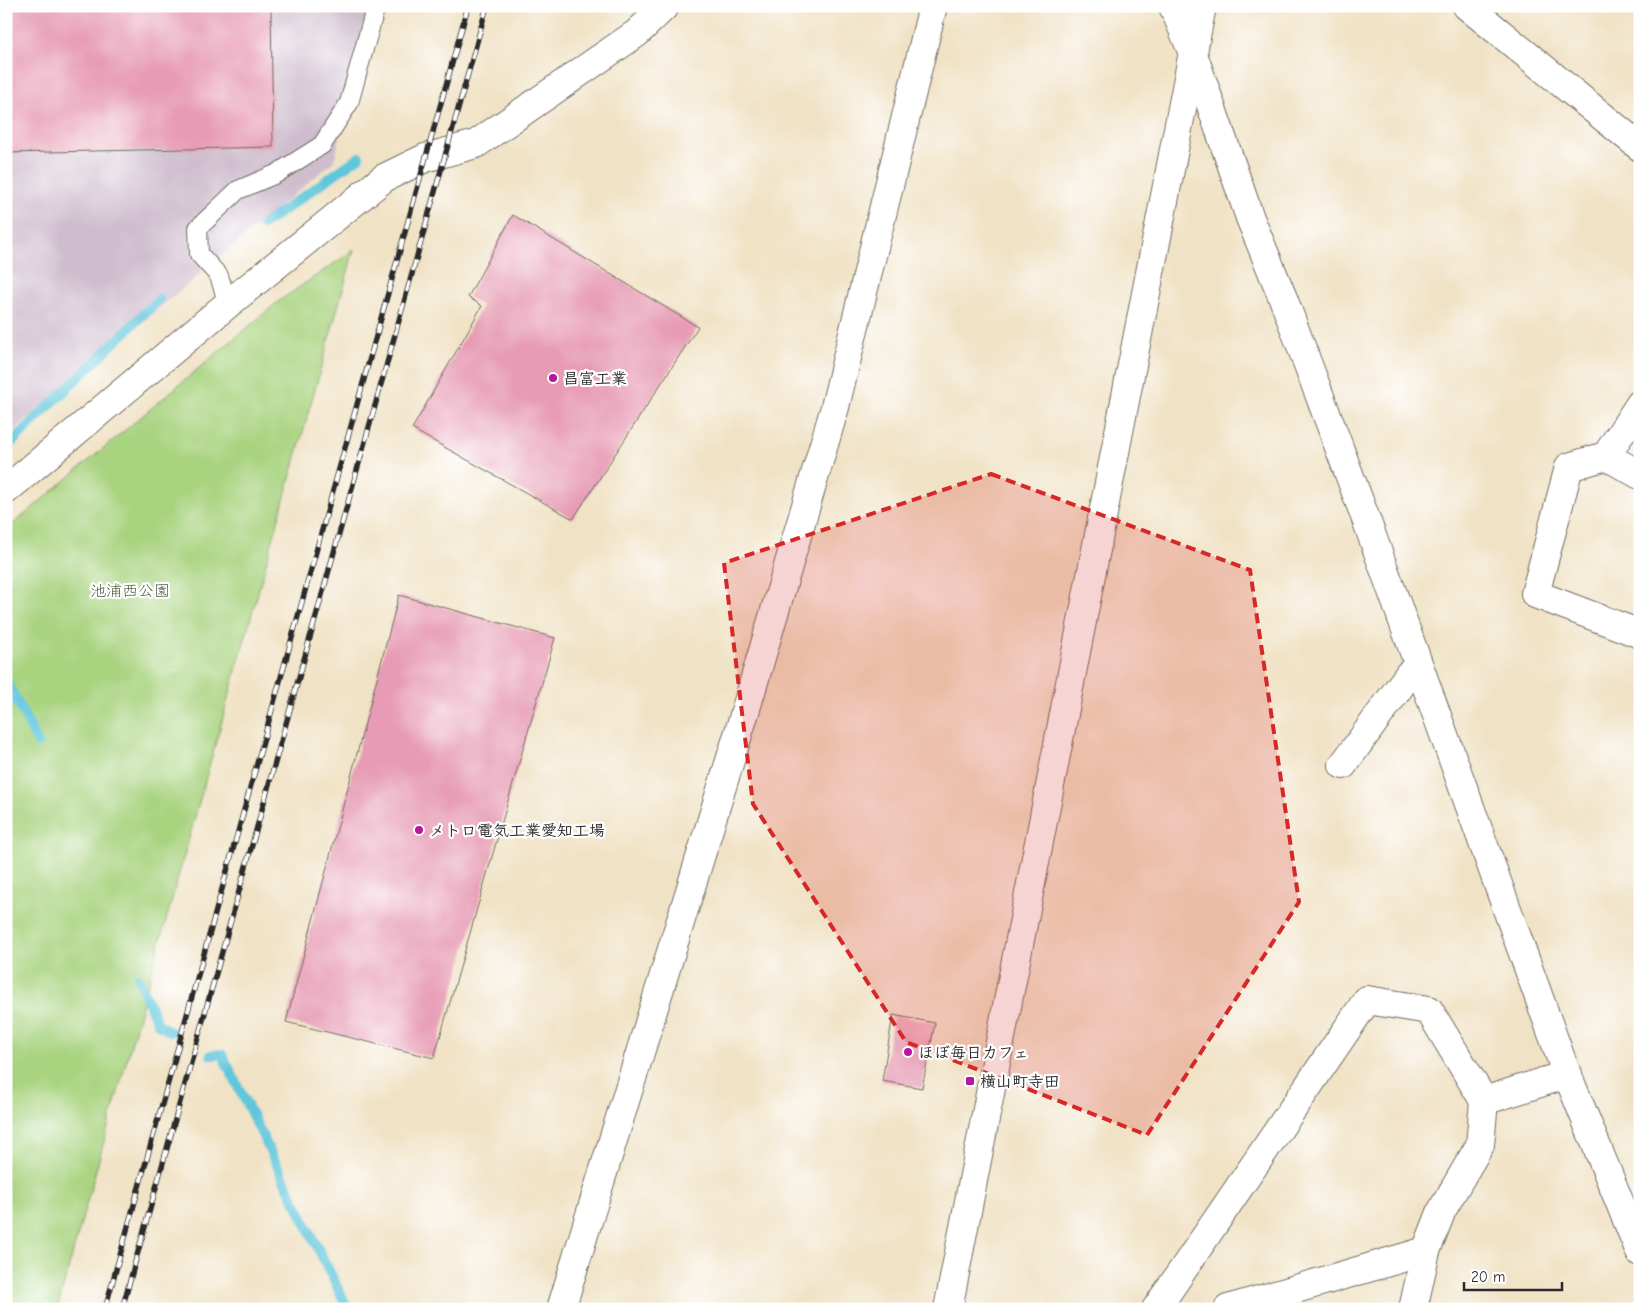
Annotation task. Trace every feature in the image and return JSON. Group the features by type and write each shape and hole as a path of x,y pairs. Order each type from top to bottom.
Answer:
{"street":[{"path":"6,490 228,304 384,178 425,158 476,144 637,33 665,6"},
{"path":"561,1309 739,731 835,407 933,6"},
{"path":"1173,6 1192,51 1250,218 1283,298 1568,1074 1640,1252"},
{"path":"948,1309 1202,6"},
{"path":"1466,6 1640,147"},
{"path":"1640,404 1606,456 1568,467 1535,594 1640,634"},
{"path":"1606,456 1640,475"},
{"path":"1343,765 1408,674 1421,672"},
{"path":"1156,1309 1367,1000 1429,1010 1484,1102 1480,1145 1442,1210 1426,1250 1413,1309"},
{"path":"1484,1102 1568,1074"},
{"path":"1228,1309 1426,1250"}],"lane":[{"path":"228,304 219,276 199,254 198,228 238,190 276,174 322,145 348,103 376,6"}],"highlighted area":[{"path":"991,474 1250,570 1299,902 1147,1135 906,1042 753,804 724,563"}],"shaded area":[{"path":"6,6 373,6 334,161 6,437"}],"green space":[{"name":"池浦西公園","path":"354,250 57,1309 6,1309 6,530 279,301"}],"building":[{"path":"6,6 271,6 273,147 6,153"},
{"name":"昌富工業","path":"513,215 698,327 573,519 412,429 482,306 468,297"},
{"name":"メトロ電気工業愛知工場","path":"399,595 555,638 434,1058 286,1022"},
{"name":"ほぼ毎日カフェ","path":"893,1015 935,1023 922,1088 882,1081"}],"waterway":[{"path":"263,225 359,157"},
{"path":"6,448 159,299"},
{"path":"6,680 38,743"},
{"path":"138,978 158,1024 171,1032"},
{"path":"211,1055 222,1054 348,1309"}],"railway":[{"path":"105,1309 468,6"},
{"path":"122,1309 487,6"}],"place":[{"name":"昌富工業","path":"553,378"},
{"name":"メトロ電気工業愛知工場","path":"419,830"},
{"name":"ほぼ毎日カフェ","path":"908,1052"},
{"name":"横山町寺田","path":"970,1081"}]}
